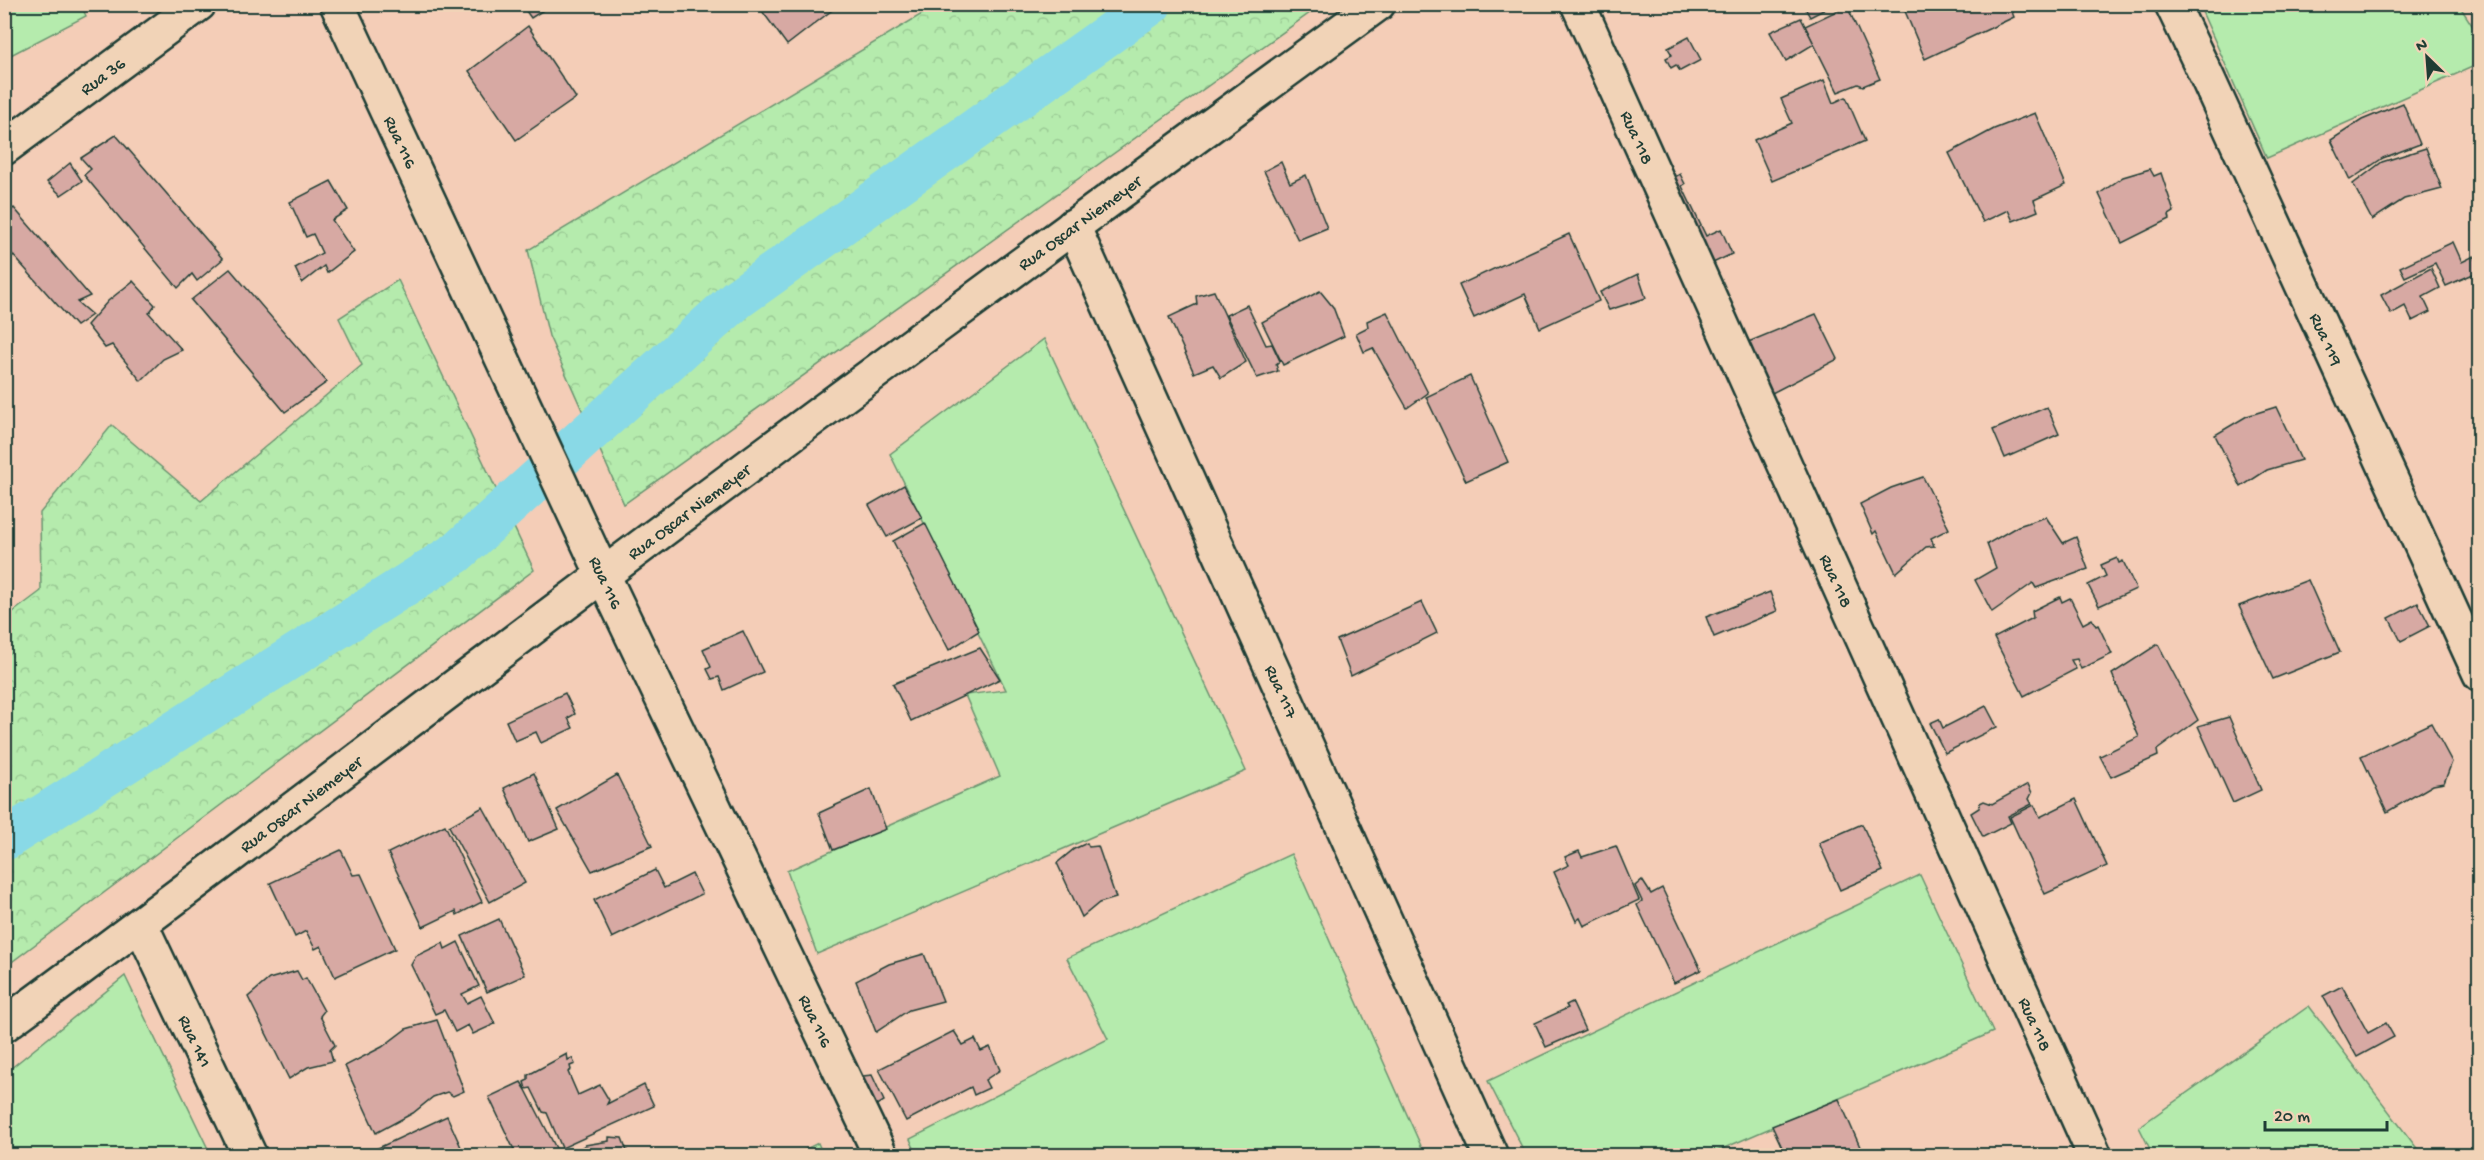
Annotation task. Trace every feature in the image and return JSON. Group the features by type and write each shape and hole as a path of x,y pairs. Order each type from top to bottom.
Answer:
{"street":[{"name":"Rua 36","path":"4,148 199,4"},
{"name":"Rua 116","path":"337,4 545,453 881,1155"},
{"name":"Rua Oscar Niemeyer","path":"4,1025 141,925 603,575 1073,226 1378,4"},
{"name":"Rua 118","path":"1578,4 2095,1155"},
{"name":"Rua 119","path":"2172,4 2480,674"},
{"name":"Rua 117","path":"1073,226 1491,1155"},
{"name":"Rua 141","path":"141,925 250,1155"}],"green space":[{"path":"5,4 81,5 86,16 5,58"},
{"path":"937,5 1321,5 624,504 549,336 528,250"},
{"path":"2199,5 2459,5 2479,36 2479,64 2267,158"},
{"path":"398,280 534,570 5,967 5,618 41,591 40,513 112,425 201,501 362,365 339,318"},
{"path":"1044,339 1246,771 817,954 787,871 1000,776 965,695 1006,690 890,454"},
{"path":"1291,854 1425,1155 917,1155 910,1139 1108,1039 1067,958"},
{"path":"1920,875 1993,1032 1708,1155 1526,1155 1488,1081"},
{"path":"125,976 211,1155 5,1155 5,1073"},
{"path":"2309,1006 2422,1155 2153,1155 2139,1127"},
{"path":"818,1143 823,1155 794,1155"}],"building":[{"path":"521,4 546,4 548,7 531,18"},
{"path":"757,4 840,4 787,45"},
{"path":"1803,4 1835,4 1810,17"},
{"path":"1902,4 2009,4 2014,17 1925,59"},
{"path":"2469,4 2480,4 2480,27"},
{"path":"1847,6 1880,79 1838,92 1805,26"},
{"path":"1801,18 1814,44 1786,61 1770,32"},
{"path":"528,26 576,98 516,140 469,71"},
{"path":"1689,37 1701,60 1680,71 1676,65 1671,68 1666,58 1672,55 1668,48"},
{"path":"2480,66 2480,86 2472,70"},
{"path":"1824,80 1833,103 1846,97 1865,141 1772,181 1754,140 1792,123 1781,99"},
{"path":"2403,103 2420,144 2383,158 2350,180 2331,140 2362,120"},
{"path":"2035,113 2066,185 2034,200 2038,211 2013,221 2008,210 1983,222 1949,153 1994,129"},
{"path":"116,135 223,259 197,281 192,274 178,288 84,175 91,169 81,158"},
{"path":"2426,148 2442,189 2404,199 2372,220 2353,184 2382,162"},
{"path":"1281,162 1290,183 1306,175 1327,228 1298,240 1264,171"},
{"path":"70,163 82,181 61,195 47,182"},
{"path":"2150,169 2154,176 2161,173 2174,212 2169,215 2170,219 2122,243 2099,194 2123,177"},
{"path":"1680,174 1685,184 1682,186 1706,236 1721,229 1732,254 1713,263 1671,179"},
{"path":"331,181 348,210 332,220 354,252 327,273 324,266 302,283 295,268 322,253 313,234 306,237 290,202"},
{"path":"14,208 90,296 77,302 92,315 76,326 4,245 4,214"},
{"path":"1569,234 1599,301 1540,328 1525,294 1474,318 1459,285"},
{"path":"2453,242 2462,262 2474,256 2480,271 2446,286 2435,263 2405,277 2400,267"},
{"path":"2431,268 2440,288 2423,297 2430,312 2412,321 2405,306 2391,314 2381,295"},
{"path":"230,269 327,382 285,412 191,300"},
{"path":"1638,274 1646,298 1609,310 1600,292"},
{"path":"133,281 155,305 149,313 182,350 163,359 141,381 112,345 105,348 87,325 108,301"},
{"path":"1214,291 1246,362 1221,378 1213,365 1194,373 1169,317 1197,304 1196,296"},
{"path":"1320,291 1333,307 1344,336 1283,365 1262,322"},
{"path":"1247,305 1266,345 1272,344 1280,361 1276,364 1278,371 1257,378 1226,315"},
{"path":"1387,312 1428,393 1407,408 1373,348 1364,352 1356,333 1368,327 1367,321"},
{"path":"1816,314 1838,359 1772,393 1746,343"},
{"path":"1470,376 1508,462 1466,481 1426,397"},
{"path":"2047,407 2059,434 2005,458 1993,430"},
{"path":"2276,407 2301,460 2267,470 2241,487 2215,435 2247,416"},
{"path":"1923,477 1949,529 1931,538 1934,546 1926,547 1896,573 1876,531 1873,534 1860,504 1891,488"},
{"path":"904,485 922,518 887,537 869,505"},
{"path":"2046,517 2063,543 2076,537 2088,569 2036,588 2033,583 1992,612 1975,580 1996,568 1987,544 2018,526"},
{"path":"925,523 979,631 949,650 893,541"},
{"path":"2117,558 2119,563 2123,561 2136,589 2099,606 2088,585 2106,576 2101,565"},
{"path":"2308,580 2340,652 2273,679 2239,606"},
{"path":"1770,592 1777,611 1714,637 1706,617"},
{"path":"2060,597 2062,602 2070,598 2083,624 2092,619 2096,626 2098,625 2112,654 2081,669 2077,659 2071,660 2076,669 2024,696 1994,638 2033,618 2032,611"},
{"path":"1422,602 1437,633 1351,676 1337,640"},
{"path":"2418,603 2430,626 2401,641 2389,618"},
{"path":"743,631 763,672 724,690 719,677 712,679 707,669 711,667 703,649"},
{"path":"2158,644 2198,720 2157,750 2158,756 2111,777 2100,756 2139,737 2112,674"},
{"path":"980,648 1000,679 911,721 893,684"},
{"path":"565,693 575,714 568,718 573,728 541,743 536,732 515,741 506,721"},
{"path":"1986,706 1997,727 1945,753 1930,723 1939,719 1943,728"},
{"path":"2229,717 2261,790 2233,803 2198,726"},
{"path":"2431,723 2452,762 2444,783 2433,785 2387,812 2361,756"},
{"path":"534,773 559,829 528,842 504,788"},
{"path":"617,775 652,846 592,871 557,810"},
{"path":"2028,784 2032,793 2029,799 2032,804 2008,816 2011,823 1983,837 1971,813 1979,808 1980,803 1984,801 1992,804"},
{"path":"871,789 886,829 833,850 819,813"},
{"path":"2076,799 2107,866 2045,894 2010,817 2034,805 2040,817"},
{"path":"483,807 525,883 490,902 449,826"},
{"path":"1862,824 1883,871 1840,890 1819,843"},
{"path":"445,825 482,902 457,915 456,911 423,927 388,853"},
{"path":"1087,843 1089,847 1098,846 1116,898 1099,903 1082,917 1057,863 1074,849"},
{"path":"1616,846 1639,900 1584,926 1580,918 1576,921 1554,872 1569,865 1565,857 1579,851 1582,857"},
{"path":"341,850 353,875 361,874 395,949 335,977 321,946 315,949 306,931 295,937 270,883"},
{"path":"655,870 664,888 692,874 702,894 612,938 594,900"},
{"path":"1642,880 1651,894 1662,888 1701,970 1674,983 1637,905 1642,901 1635,886"},
{"path":"499,919 525,975 487,992 462,936"},
{"path":"458,942 479,986 462,994 467,1003 481,996 495,1024 473,1034 468,1025 455,1032 444,1010 435,1014 411,965 416,956 443,943 445,949"},
{"path":"924,954 943,1001 909,1010 876,1032 856,981 889,964"},
{"path":"297,971 302,980 306,978 324,1011 320,1016 335,1045 330,1050 333,1061 308,1067 289,1079 248,997 269,979"},
{"path":"2342,986 2368,1033 2386,1023 2394,1037 2357,1057 2323,996"},
{"path":"1572,1002 1585,1030 1546,1047 1535,1023 1568,1008 1566,1005"},
{"path":"437,1020 464,1091 453,1096 447,1092 433,1097 413,1113 376,1133 345,1066 382,1047 406,1029"},
{"path":"954,1031 963,1045 975,1039 981,1051 990,1047 1000,1070 985,1080 989,1088 974,1095 971,1087 906,1121 879,1069"},
{"path":"567,1054 568,1060 572,1058 575,1064 570,1066 571,1070 568,1072 578,1095 600,1085 609,1100 607,1104 644,1085 654,1106 562,1148 547,1113 543,1112 531,1088 526,1089 524,1082 528,1080 528,1075"},
{"path":"872,1075 884,1101 871,1109 858,1081 863,1076"},
{"path":"521,1082 559,1154 517,1156 489,1097"},
{"path":"1839,1099 1864,1156 1786,1156 1772,1126"},
{"path":"447,1116 465,1156 361,1156"},
{"path":"609,1137 622,1138 629,1156 570,1156 585,1145 609,1141"}],"waterway":[{"path":"4,840 456,553 737,299 1151,4"}]}
